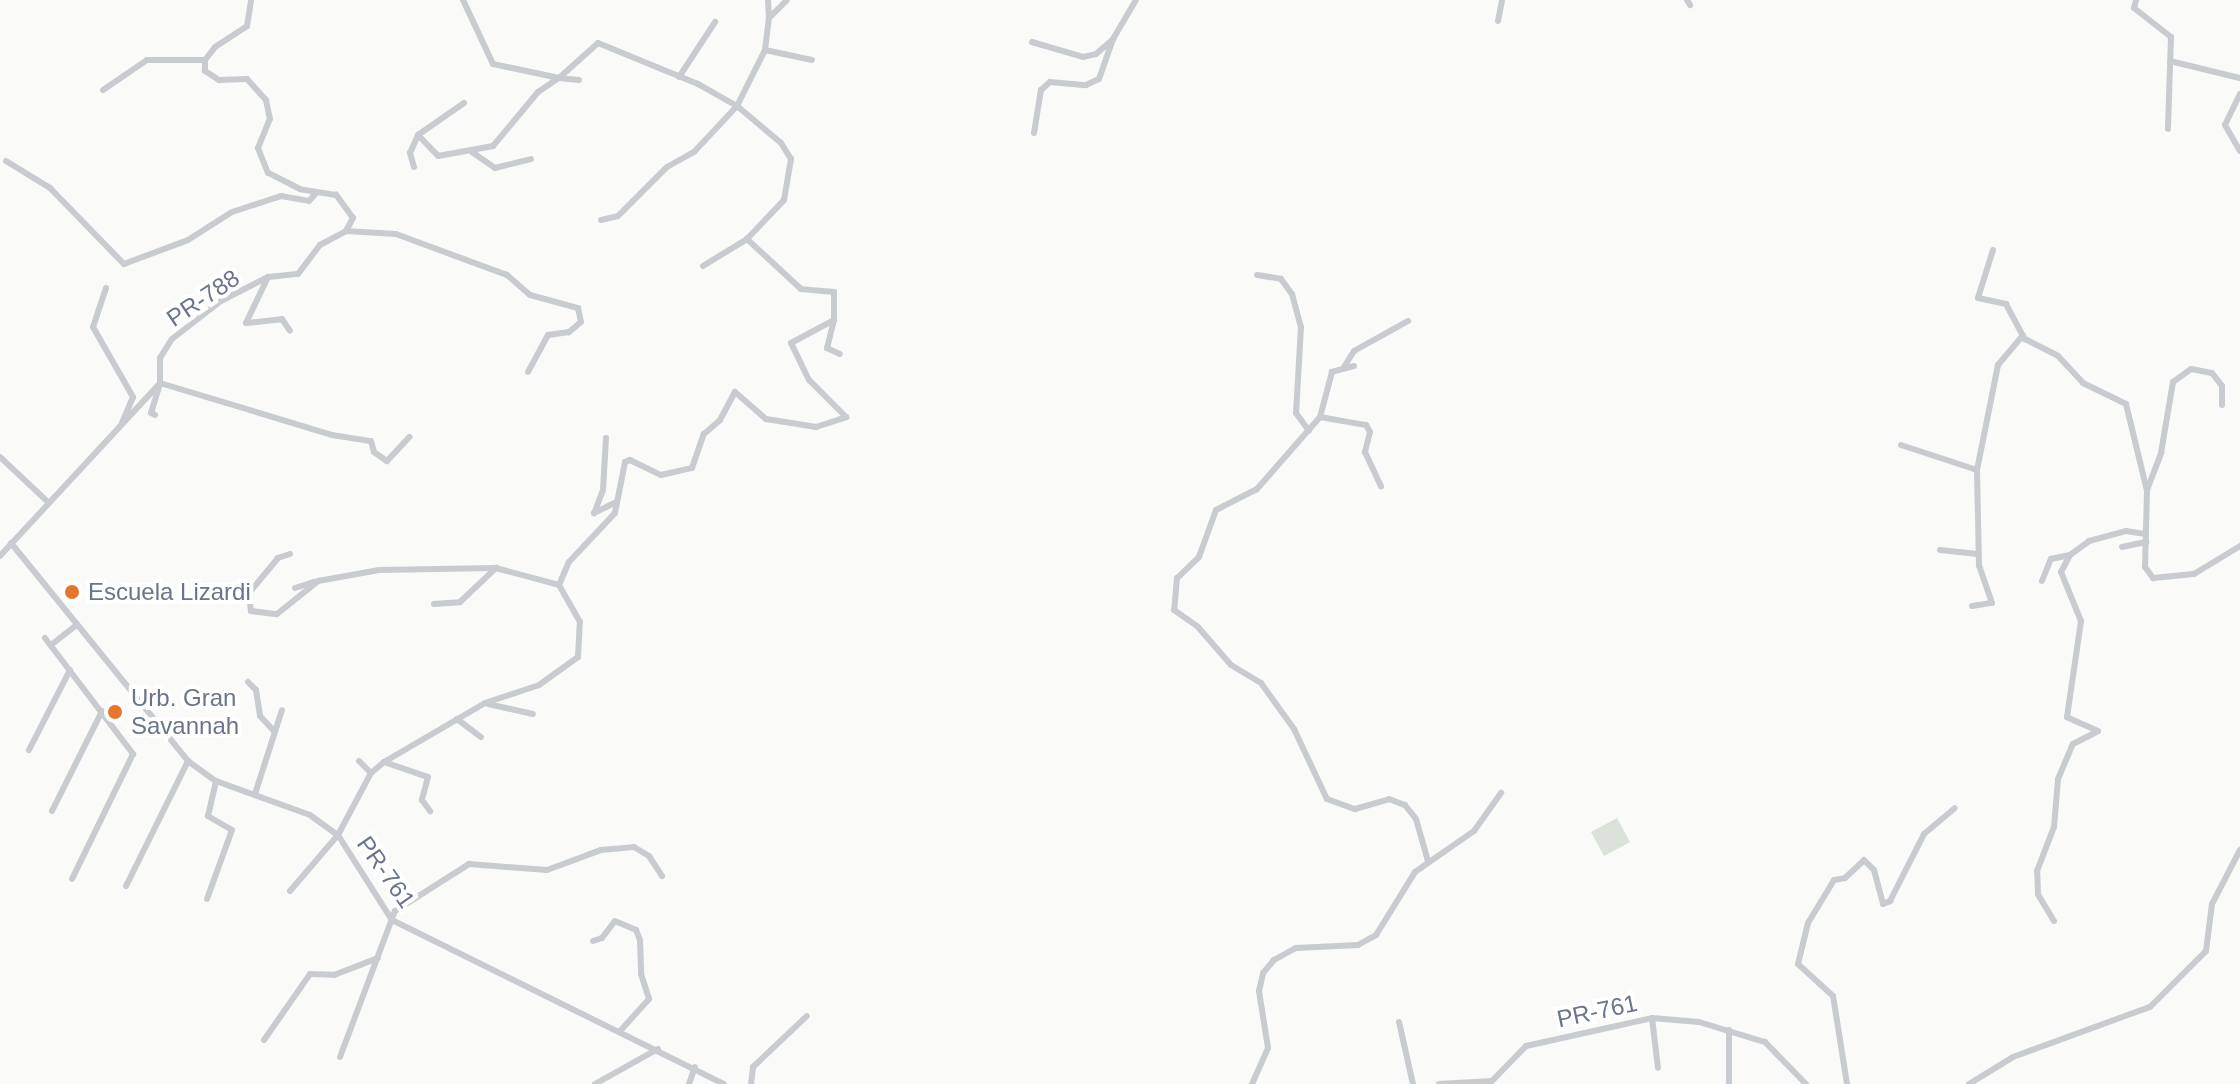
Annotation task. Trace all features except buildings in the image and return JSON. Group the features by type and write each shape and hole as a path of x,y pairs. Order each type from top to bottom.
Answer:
{"street":[{"path":"103,90 147,60 205,60 247,26 251,0"},
{"path":"463,0 493,64 579,80"},
{"path":"601,220 618,216 667,167 694,152 737,106 765,50 768,0"},
{"path":"769,18 787,0"},
{"path":"1034,133 1041,90 1050,82 1086,85 1099,79 1113,39 1136,0"},
{"path":"1498,21 1502,0"},
{"path":"2136,0 2134,8 2171,37 2168,129"},
{"path":"679,77 715,22"},
{"path":"1032,42 1083,57 1096,54 1113,39"},
{"path":"418,135 438,156 493,146 514,115 598,43 679,77 737,106 791,153 784,200 747,239 703,266"},
{"path":"765,50 812,60"},
{"path":"205,60 209,77 247,79 266,100 270,119 258,148 268,173 316,193 336,195 346,203 353,218 346,231 396,234 507,275 530,295 578,308 581,322 569,332 548,335 528,372"},
{"path":"2170,61 2240,78"},
{"path":"2240,94 2225,125 2240,151"},
{"path":"414,167 410,153 418,135 464,103"},
{"path":"472,152 495,168 531,159"},
{"path":"6,161 50,188 124,264 188,240 232,212 281,196 309,201 316,193"},
{"name":"PR-788","path":"0,556 115,437 160,383 160,358 172,339 221,301 268,277 298,274 320,245 346,231"},
{"path":"747,239 801,289 834,292 834,320 827,348 840,354"},
{"path":"1993,250 1978,298 2006,304 2023,335 2058,356 2083,383 2126,404 2147,491 2145,567 2161,581 2194,574 2240,546"},
{"path":"1257,275 1281,279 1292,294 1301,327 1296,413 1309,431"},
{"path":"268,277 246,323 282,319 290,331"},
{"path":"106,288 93,327 133,397 115,437"},
{"path":"559,585 569,562 615,513 619,474 630,460 661,475 692,468 704,434 720,420 735,392 744,394 766,419 816,427 845,421 809,380 791,343 834,320"},
{"path":"1408,321 1354,351 1344,367 1327,381 1320,417 1309,431 1257,489 1216,510 1199,557 1177,578 1174,610 1198,627 1231,665 1261,683 1294,729 1327,799 1355,809 1389,799 1405,805 1416,819 1428,861"},
{"path":"1972,606 1992,603 1978,554 1977,470 1998,365 2023,335"},
{"path":"1344,367 1354,366"},
{"path":"2147,491 2161,453 2173,382 2191,369 2212,373 2222,386 2222,405"},
{"path":"155,415 151,415 160,383 332,435 371,441 387,461 409,437"},
{"path":"1320,417 1366,425 1370,432 1365,452 1381,486"},
{"path":"606,438 603,490 594,513 617,502"},
{"path":"1901,445 1977,470"},
{"path":"0,457 49,503"},
{"path":"2042,581 2051,559 2070,555 2109,533 2146,538"},
{"path":"2122,547 2146,538"},
{"name":"PR-761","path":"11,543 188,761 216,781 310,815 338,835 392,920 621,1030 724,1084"},
{"path":"1940,550 1978,554"},
{"path":"290,554 278,558 249,593 251,611 262,616 277,614 318,581"},
{"path":"2054,921 2038,894 2037,871 2054,827 2058,779 2073,744 2098,731 2067,717 2081,621 2061,572 2070,555"},
{"path":"434,604 460,602 496,568"},
{"path":"290,891 338,835 371,773 384,762 485,703 539,685 578,657 580,622 559,585 496,568 379,570 295,588"},
{"path":"51,645 77,625"},
{"path":"45,638 133,754 72,879"},
{"path":"29,750 70,670"},
{"path":"248,682 256,690 260,716 273,730"},
{"path":"485,703 533,714"},
{"path":"255,794 273,730 282,710"},
{"path":"52,811 102,711"},
{"path":"457,719 481,737"},
{"path":"126,886 188,761"},
{"path":"359,761 371,773"},
{"path":"384,762 428,777 422,800 430,811"},
{"path":"207,899 232,830 208,816 216,781"},
{"path":"1252,1084 1269,1039 1259,991 1263,973 1296,948 1358,945 1376,935 1403,889 1428,861 1474,831 1501,793"},
{"path":"1847,1084 1833,996 1798,964 1808,923 1834,880 1845,878 1864,860 1874,870 1883,904 1890,901 1924,834 1955,808"},
{"path":"340,1057 392,920 407,902 476,862 547,870 601,850 634,847 649,856 662,876"},
{"path":"1969,1084 2013,1057 2150,1007 2206,951 2212,904 2240,850"},
{"path":"593,941 602,938 615,921 636,930 640,940 641,974 649,999 621,1030"},
{"path":"264,1040 310,974 334,975 378,958"},
{"path":"751,1084 753,1067 807,1016"},
{"path":"1652,1018 1658,1068"},
{"name":"PR-761","path":"1439,1084 1492,1081 1526,1046 1652,1018 1729,1030 1765,1042 1806,1084"},
{"path":"1399,1022 1413,1084"},
{"path":"1729,1030 1729,1084"},
{"path":"595,1084 658,1049"},
{"path":"689,1084 695,1067"},
{"path":"612,1074 616,1084"}],"shaded area":[{"path":"1617,818 1630,842 1604,856 1591,832"}],"place":[{"name":"Escuela Lizardi","path":"72,592"},
{"name":"Urb. Gran Savannah","path":"115,712"}]}
